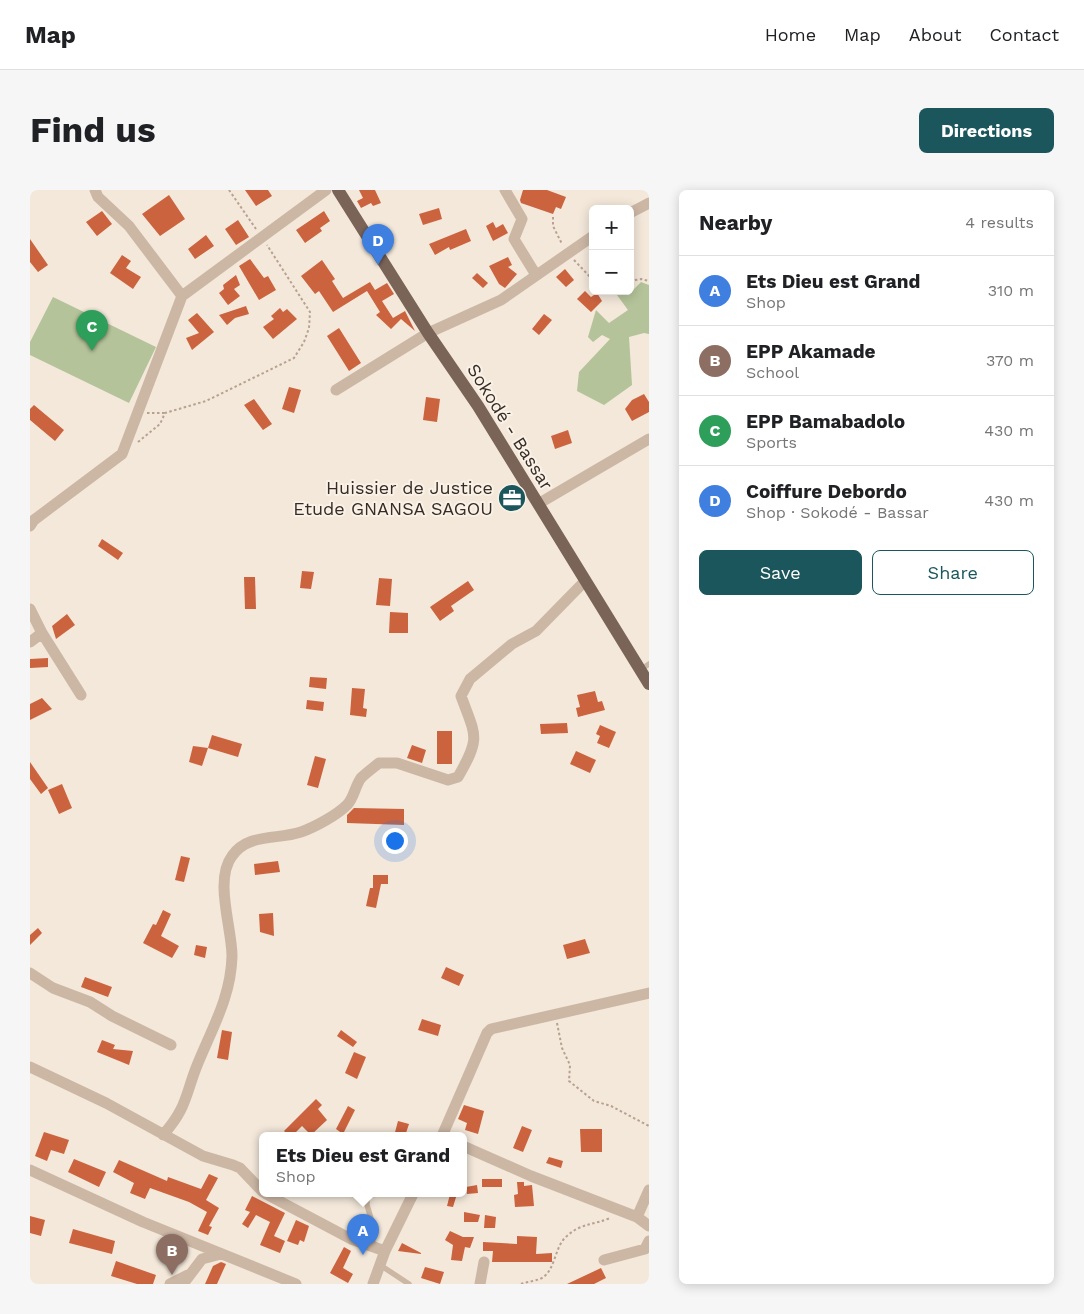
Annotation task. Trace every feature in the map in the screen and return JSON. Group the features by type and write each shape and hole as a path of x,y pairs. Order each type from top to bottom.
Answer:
{"main road":[{"name":"Sokodé - Bassar","path":"338,190 428,333 478,406 585,581 645,667 649,684"}],"street":[{"path":"95,190 98,196 130,226 182,296"},
{"path":"31,523 122,454 182,296 326,190"},
{"path":"505,190 522,219 514,239 536,275"},
{"path":"634,211 649,203"},
{"path":"336,390 428,333 500,300 589,239"},
{"path":"538,504 649,439"},
{"path":"163,1135 180,1113 189,1094 196,1069 224,1005 229,984 232,955 223,887 230,858 242,845 301,832 328,818 347,804 361,778 379,763 397,763 448,780 458,777 473,752 474,729 461,696 470,679 512,644 536,631 585,581"},
{"path":"30,609 42,633 81,695"},
{"path":"30,642 42,633"},
{"path":"30,973 53,988 90,1002 112,1016 171,1045"},
{"path":"444,1132 487,1033 498,1027 649,993"},
{"path":"30,1067 106,1103 208,1158 240,1168 259,1188"},
{"path":"467,1148 637,1217 649,1226"},
{"path":"30,1170 142,1222 296,1284"},
{"path":"637,1217 649,1190"},
{"path":"272,1197 351,1238 379,1249"},
{"path":"373,1284 380,1264 379,1249 411,1197"},
{"path":"604,1260 645,1249 649,1241"},
{"path":"170,1284 185,1279 202,1259 221,1254"},
{"path":"480,1284 484,1262"}],"lane":[{"path":"367,1197 367,1205 379,1249"},
{"path":"380,1264 409,1284"}],"path":[{"path":"138,413 165,413 206,401 294,358 304,342 309,328 310,312 229,190"},
{"path":"553,217 553,226 568,254 589,276"},
{"path":"634,280 641,279 649,281"},
{"path":"137,442 160,424 165,413"},
{"path":"561,1012 556,1025 562,1048 570,1065 570,1081 594,1100 611,1106 649,1126"},
{"path":"521,1284 542,1278 554,1262 555,1253 565,1237 584,1224 595,1223 621,1212"}],"green space":[{"path":"641,282 649,285 649,334 644,333 629,337 632,385 604,405 577,391 579,372 610,339 602,335 593,342 588,337 596,310 609,323 628,310 617,295 634,295 634,289"},
{"path":"53,297 156,347 129,403 30,355 30,342"}],"building":[{"path":"245,190 268,190 272,196 256,206"},
{"path":"359,190 375,190 381,203 373,206 371,203 361,208 357,201 363,198"},
{"path":"523,190 547,190 566,197 561,209 556,207 553,214 521,203"},
{"path":"169,195 185,219 160,236 142,214"},
{"path":"439,208 442,219 423,225 419,214"},
{"path":"102,211 112,224 97,236 86,222"},
{"path":"324,211 330,221 320,228 322,231 305,243 296,230"},
{"path":"238,220 249,237 236,245 225,229"},
{"path":"493,222 496,228 503,224 508,233 493,241 486,226"},
{"path":"466,229 471,241 450,250 449,247 435,255 429,244"},
{"path":"206,235 214,246 195,259 188,249"},
{"path":"30,239 48,265 38,272 30,262"},
{"path":"122,255 131,261 126,268 141,277 133,289 110,273"},
{"path":"508,257 512,265 508,267 517,274 505,288 499,284 489,266"},
{"path":"250,259 264,278 268,276 276,290 259,300 239,266"},
{"path":"322,260 335,279 332,281 343,298 370,282 375,290 387,283 394,294 382,301 393,318 405,311 415,331 401,319 391,329 376,315 380,312 367,291 333,312 319,291 315,294 301,276"},
{"path":"565,269 574,280 566,287 556,277"},
{"path":"477,273 488,283 483,288 472,278"},
{"path":"236,275 240,285 234,289 240,296 228,305 219,293 224,289 223,285"},
{"path":"585,291 591,297 598,295 602,301 591,312 577,299"},
{"path":"246,306 249,314 235,318 227,325 219,315"},
{"path":"280,308 283,312 287,309 297,319 273,339 263,327 274,319 271,316"},
{"path":"197,313 214,332 192,350 186,338 199,333 188,320"},
{"path":"544,314 552,320 539,335 532,329"},
{"path":"339,328 361,363 349,371 327,336"},
{"path":"289,387 301,390 294,413 282,409"},
{"path":"644,394 649,402 649,412 632,421 625,409 632,400"},
{"path":"426,397 440,399 437,422 423,420"},
{"path":"254,399 272,424 263,430 244,405"},
{"path":"34,405 64,430 55,441 30,420 30,409"},
{"path":"568,430 572,443 555,449 551,436"},
{"path":"102,539 123,553 118,560 98,546"},
{"path":"302,571 314,572 311,589 300,588"},
{"path":"244,577 255,577 256,609 245,609"},
{"path":"379,578 392,579 390,606 376,605"},
{"path":"468,581 474,590 451,606 454,611 440,621 430,607"},
{"path":"390,612 408,613 408,633 389,633"},
{"path":"67,614 75,625 56,639 52,626"},
{"path":"48,658 48,667 30,668 30,659"},
{"path":"310,677 327,678 326,689 309,687"},
{"path":"352,688 365,689 363,708 367,709 366,717 350,715"},
{"path":"595,691 598,702 602,701 605,710 578,717 576,708 580,707 577,695"},
{"path":"42,698 52,709 30,720 30,704"},
{"path":"307,700 324,702 323,711 306,709"},
{"path":"567,723 568,733 541,734 540,724"},
{"path":"600,725 616,732 609,748 597,743 600,736 596,734"},
{"path":"437,731 452,731 452,764 437,764"},
{"path":"212,735 242,744 238,757 208,748"},
{"path":"412,745 426,750 422,763 407,758"},
{"path":"193,746 208,748 202,766 189,762"},
{"path":"576,751 596,760 590,773 570,764"},
{"path":"315,756 326,759 318,788 307,785"},
{"path":"30,762 48,788 41,794 30,779"},
{"path":"62,784 72,808 59,814 48,790"},
{"path":"354,808 404,809 404,825 347,823 347,815"},
{"path":"181,856 190,858 184,882 175,880"},
{"path":"278,861 280,872 255,875 254,864"},
{"path":"373,875 388,875 388,884 381,884 376,908 366,906 370,888 373,888"},
{"path":"163,910 171,914 161,936 179,946 172,958 143,943 153,924 156,925"},
{"path":"273,913 274,936 260,932 259,914"},
{"path":"38,928 42,933 30,945 30,935"},
{"path":"585,939 590,953 567,959 563,945"},
{"path":"196,945 207,947 205,958 194,955"},
{"path":"446,967 464,975 459,986 441,978"},
{"path":"85,977 112,987 108,997 81,987"},
{"path":"422,1019 441,1025 438,1036 418,1030"},
{"path":"222,1030 232,1032 228,1060 217,1058"},
{"path":"341,1030 357,1042 353,1047 337,1036"},
{"path":"102,1040 115,1045 113,1049 133,1051 129,1065 97,1052"},
{"path":"354,1052 366,1057 357,1079 345,1073"},
{"path":"316,1099 322,1105 318,1109 327,1120 314,1132 308,1132 302,1126 296,1132 284,1131"},
{"path":"464,1105 484,1111 478,1134 465,1130 467,1123 458,1119"},
{"path":"348,1106 355,1110 344,1132 336,1129"},
{"path":"398,1121 409,1124 406,1132 395,1132"},
{"path":"522,1126 532,1130 523,1152 513,1148"},
{"path":"580,1129 602,1129 602,1152 581,1152"},
{"path":"44,1132 69,1140 64,1154 51,1150 47,1161 35,1156"},
{"path":"549,1157 563,1161 561,1168 546,1163"},
{"path":"74,1159 106,1172 99,1187 68,1172"},
{"path":"119,1160 167,1181 168,1177 201,1189 209,1174 218,1178 206,1200 219,1208 209,1226 212,1227 208,1235 198,1231 207,1212 189,1202 150,1188 145,1199 130,1193 134,1183 113,1172"},
{"path":"482,1179 502,1179 502,1187 482,1187"},
{"path":"517,1182 524,1182 524,1186 532,1185 534,1206 515,1207 514,1195 518,1194"},
{"path":"477,1185 478,1193 467,1194 467,1187"},
{"path":"252,1196 285,1213 274,1236 285,1241 280,1253 260,1245 270,1222 256,1215 248,1228 242,1224 250,1212 245,1210"},
{"path":"449,1197 456,1197 453,1207 447,1206"},
{"path":"464,1212 480,1215 478,1222 464,1222"},
{"path":"485,1215 496,1217 495,1228 484,1228"},
{"path":"30,1216 45,1220 41,1236 30,1233"},
{"path":"296,1220 309,1226 304,1242 300,1240 298,1245 287,1241"},
{"path":"73,1229 115,1241 112,1254 69,1243"},
{"path":"450,1231 463,1237 474,1237 470,1248 465,1247 462,1261 451,1260 453,1245 445,1240"},
{"path":"517,1236 537,1237 536,1254 552,1253 552,1262 492,1262 493,1251 483,1251 483,1242 517,1244"},
{"path":"402,1243 421,1253 421,1254 398,1251"},
{"path":"344,1247 351,1251 343,1268 353,1274 348,1283 330,1273"},
{"path":"116,1261 156,1275 153,1284 137,1284 111,1276"},
{"path":"221,1262 226,1264 217,1284 205,1284 213,1266"},
{"path":"425,1267 444,1272 440,1284 421,1278"},
{"path":"601,1268 606,1278 594,1284 567,1284"}],"place":[{"name":"Coiffure Debordo","path":"378,265"},
{"name":"EPP Bamabadolo","path":"92,351"},
{"name":"Huissier de Justice Etude GNANSA SAGOU","path":"512,498"},
{"name":"Ets Dieu est Grand","path":"363,1255"},
{"name":"EPP Akamade","path":"172,1275"}]}
